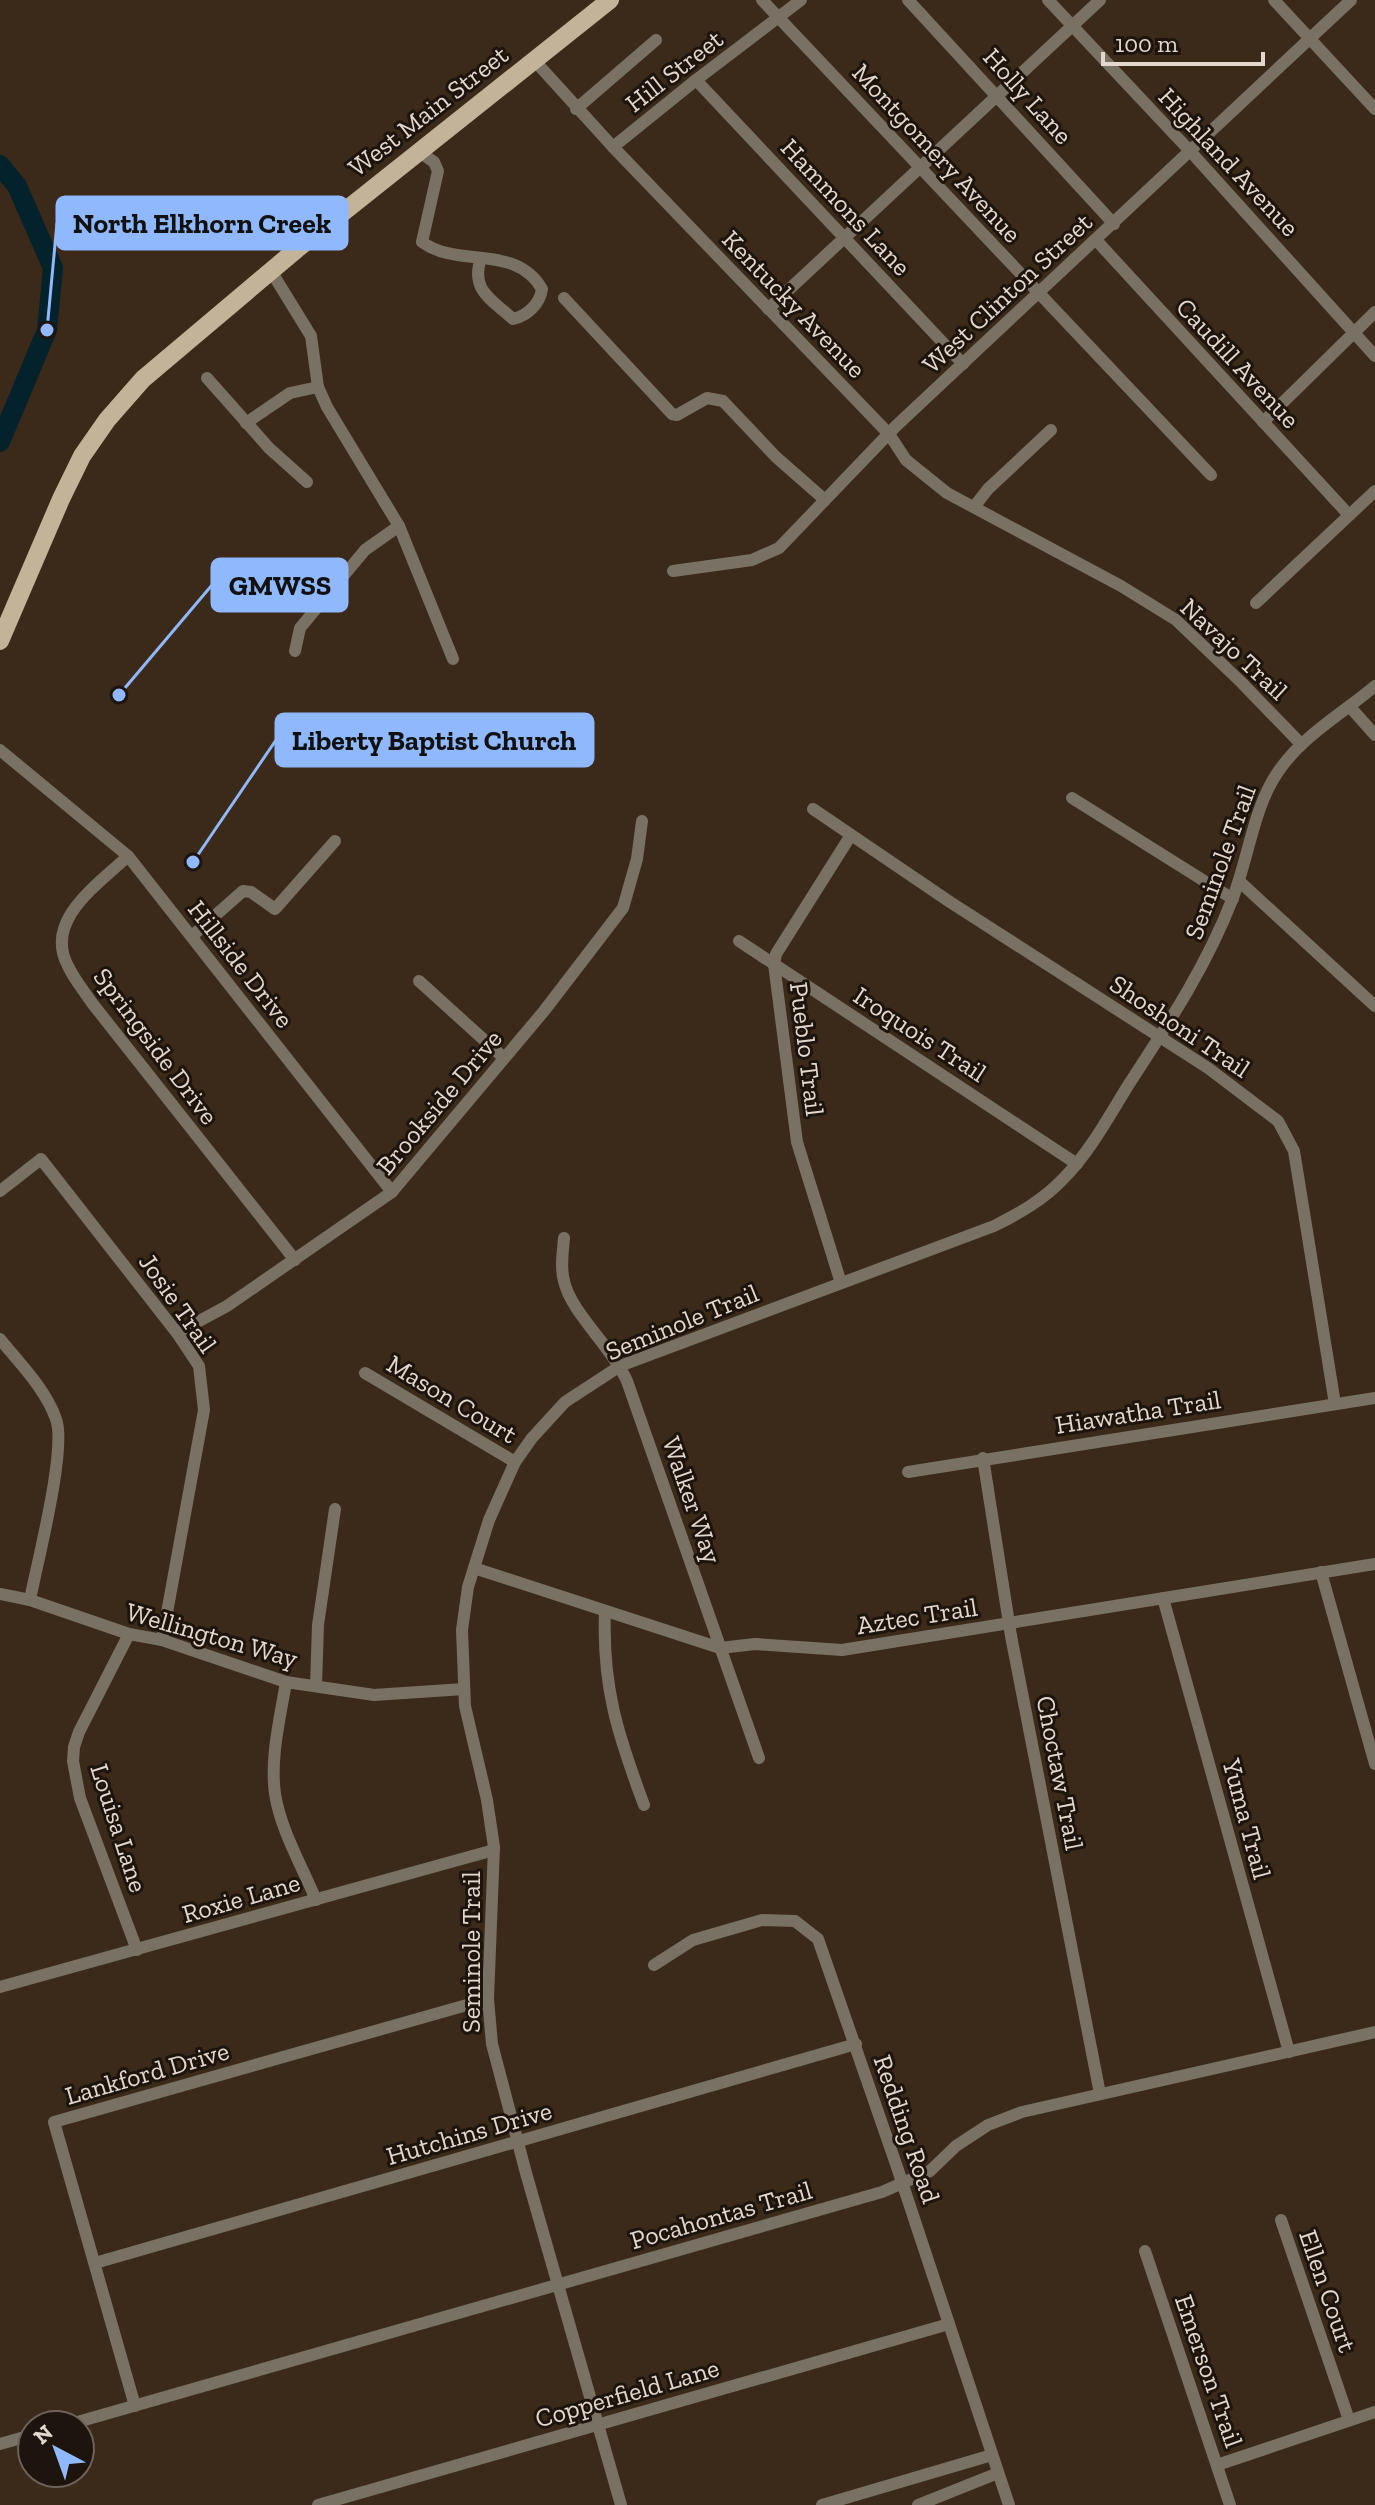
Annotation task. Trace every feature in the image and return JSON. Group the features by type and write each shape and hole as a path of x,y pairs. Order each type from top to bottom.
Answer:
{"main road":[{"name":"West Main Street","path":"0,641 61,499 95,435 143,379 363,196 610,0"}],"street":[{"name":"Montgomery Avenue","path":"762,0 1211,475"},
{"name":"Hill Street","path":"613,147 801,0"},
{"name":"Holly Lane","path":"908,0 1114,224"},
{"name":"Highland Avenue","path":"1048,0 1190,151 1375,356"},
{"path":"768,309 1100,0"},
{"path":"1274,0 1375,109"},
{"name":"West Clinton Street","path":"673,571 752,560 779,548 889,434 1351,0"},
{"path":"576,109 656,40"},
{"name":"Kentucky Avenue","path":"534,60 576,109 889,434 906,460 947,493 1048,546"},
{"name":"Hammons Lane","path":"696,80 963,364"},
{"path":"421,153 434,162 438,171 422,242 433,250 512,263 526,269 542,289 541,298 524,316 513,319 478,283 476,274 481,258"},
{"name":"Caudill Avenue","path":"1096,240 1349,515"},
{"path":"271,271 311,336 318,387 334,421 399,526 453,659"},
{"path":"564,298 672,414 677,415 707,398 723,401 776,457 825,500"},
{"path":"1263,422 1375,312"},
{"path":"207,378 269,448 307,482"},
{"path":"246,423 290,393 318,387"},
{"path":"974,507 988,489 1051,430"},
{"path":"1256,603 1375,491"},
{"path":"295,651 300,628 355,561 399,526"},
{"name":"Navajo Trail","path":"1048,546 1176,620 1301,744"},
{"name":"Seminole Trail","path":"621,2505 492,2044 488,1999 494,1850 487,1800 465,1706 462,1630 468,1587 489,1520 515,1462 532,1438 565,1402 620,1366 994,1226 1047,1194 1077,1164 1206,962 1233,899 1263,802 1278,771 1301,744 1375,686"},
{"path":"1350,707 1375,735"},
{"name":"Hillside Drive","path":"0,750 128,856 392,1192"},
{"path":"1072,798 1233,899"},
{"name":"Shoshoni Trail","path":"813,809 950,902 1208,1068 1278,1121 1294,1151 1335,1404"},
{"name":"Brookside Drive","path":"177,1333 227,1306 392,1192 623,908 637,859 642,821"},
{"name":"Pueblo Trail","path":"841,1283 797,1142 774,964 776,954 851,835"},
{"path":"192,936 243,891 251,892 275,909 335,841"},
{"name":"Springside Drive","path":"128,856 75,907 65,923 61,940 67,965 92,1003 295,1260"},
{"path":"1239,881 1375,1006"},
{"name":"Iroquois Trail","path":"739,941 1077,1164"},
{"path":"419,981 504,1058"},
{"name":"Josie Trail","path":"0,1191 41,1159 177,1333 199,1366 204,1410 162,1640"},
{"name":"Walker Way","path":"564,1238 561,1267 568,1292 620,1366 638,1409 759,1758"},
{"path":"0,1339 48,1401 57,1422 59,1455 30,1600"},
{"name":"Mason Court","path":"365,1373 515,1462"},
{"name":"Hiawatha Trail","path":"908,1472 1375,1398"},
{"name":"Choctaw Trail","path":"983,1458 1009,1623 1100,2094"},
{"path":"316,1686 318,1625 335,1509"},
{"name":"Aztec Trail","path":"474,1568 720,1648 755,1644 842,1650 1375,1564"},
{"path":"1321,1572 1375,1764"},
{"name":"Wellington Way","path":"0,1594 30,1600 129,1634 162,1640 286,1682 374,1695 464,1689"},
{"name":"Yuma Trail","path":"1163,1598 1289,2052"},
{"path":"605,1611 608,1690 618,1735 644,1805"},
{"name":"Louisa Lane","path":"129,1634 79,1732 73,1761 80,1798 137,1950"},
{"path":"286,1682 274,1751 275,1795 286,1830 316,1900"},
{"name":"Roxie Lane","path":"0,1987 494,1850"},
{"name":"Redding Road","path":"654,1965 693,1940 762,1920 795,1921 818,1939 856,2044 1009,2505"},
{"name":"Lankford Drive","path":"135,2406 54,2122 488,1999"},
{"name":"Pocahontas Trail","path":"96,2417 882,2192 930,2171 956,2146 998,2120 1375,2032"},
{"name":"Hutchins Drive","path":"95,2263 856,2044"},
{"name":"Ellen Court","path":"1281,2220 1349,2420"},
{"name":"Emerson Trail","path":"1145,2251 1230,2505"},
{"name":"Copperfield Lane","path":"318,2505 949,2324"},
{"path":"1217,2465 1375,2412"},
{"path":"822,2505 992,2455"},
{"path":"933,2472 939,2494"},
{"path":"918,2505 939,2494 998,2473"}],"waterway":[{"path":"0,165 17,186 53,268 47,330 0,442"}],"place":[{"name":"North Elkhorn Creek","path":"47,330"},
{"name":"GMWSS","path":"119,695"},
{"name":"Liberty Baptist Church","path":"193,862"}]}
